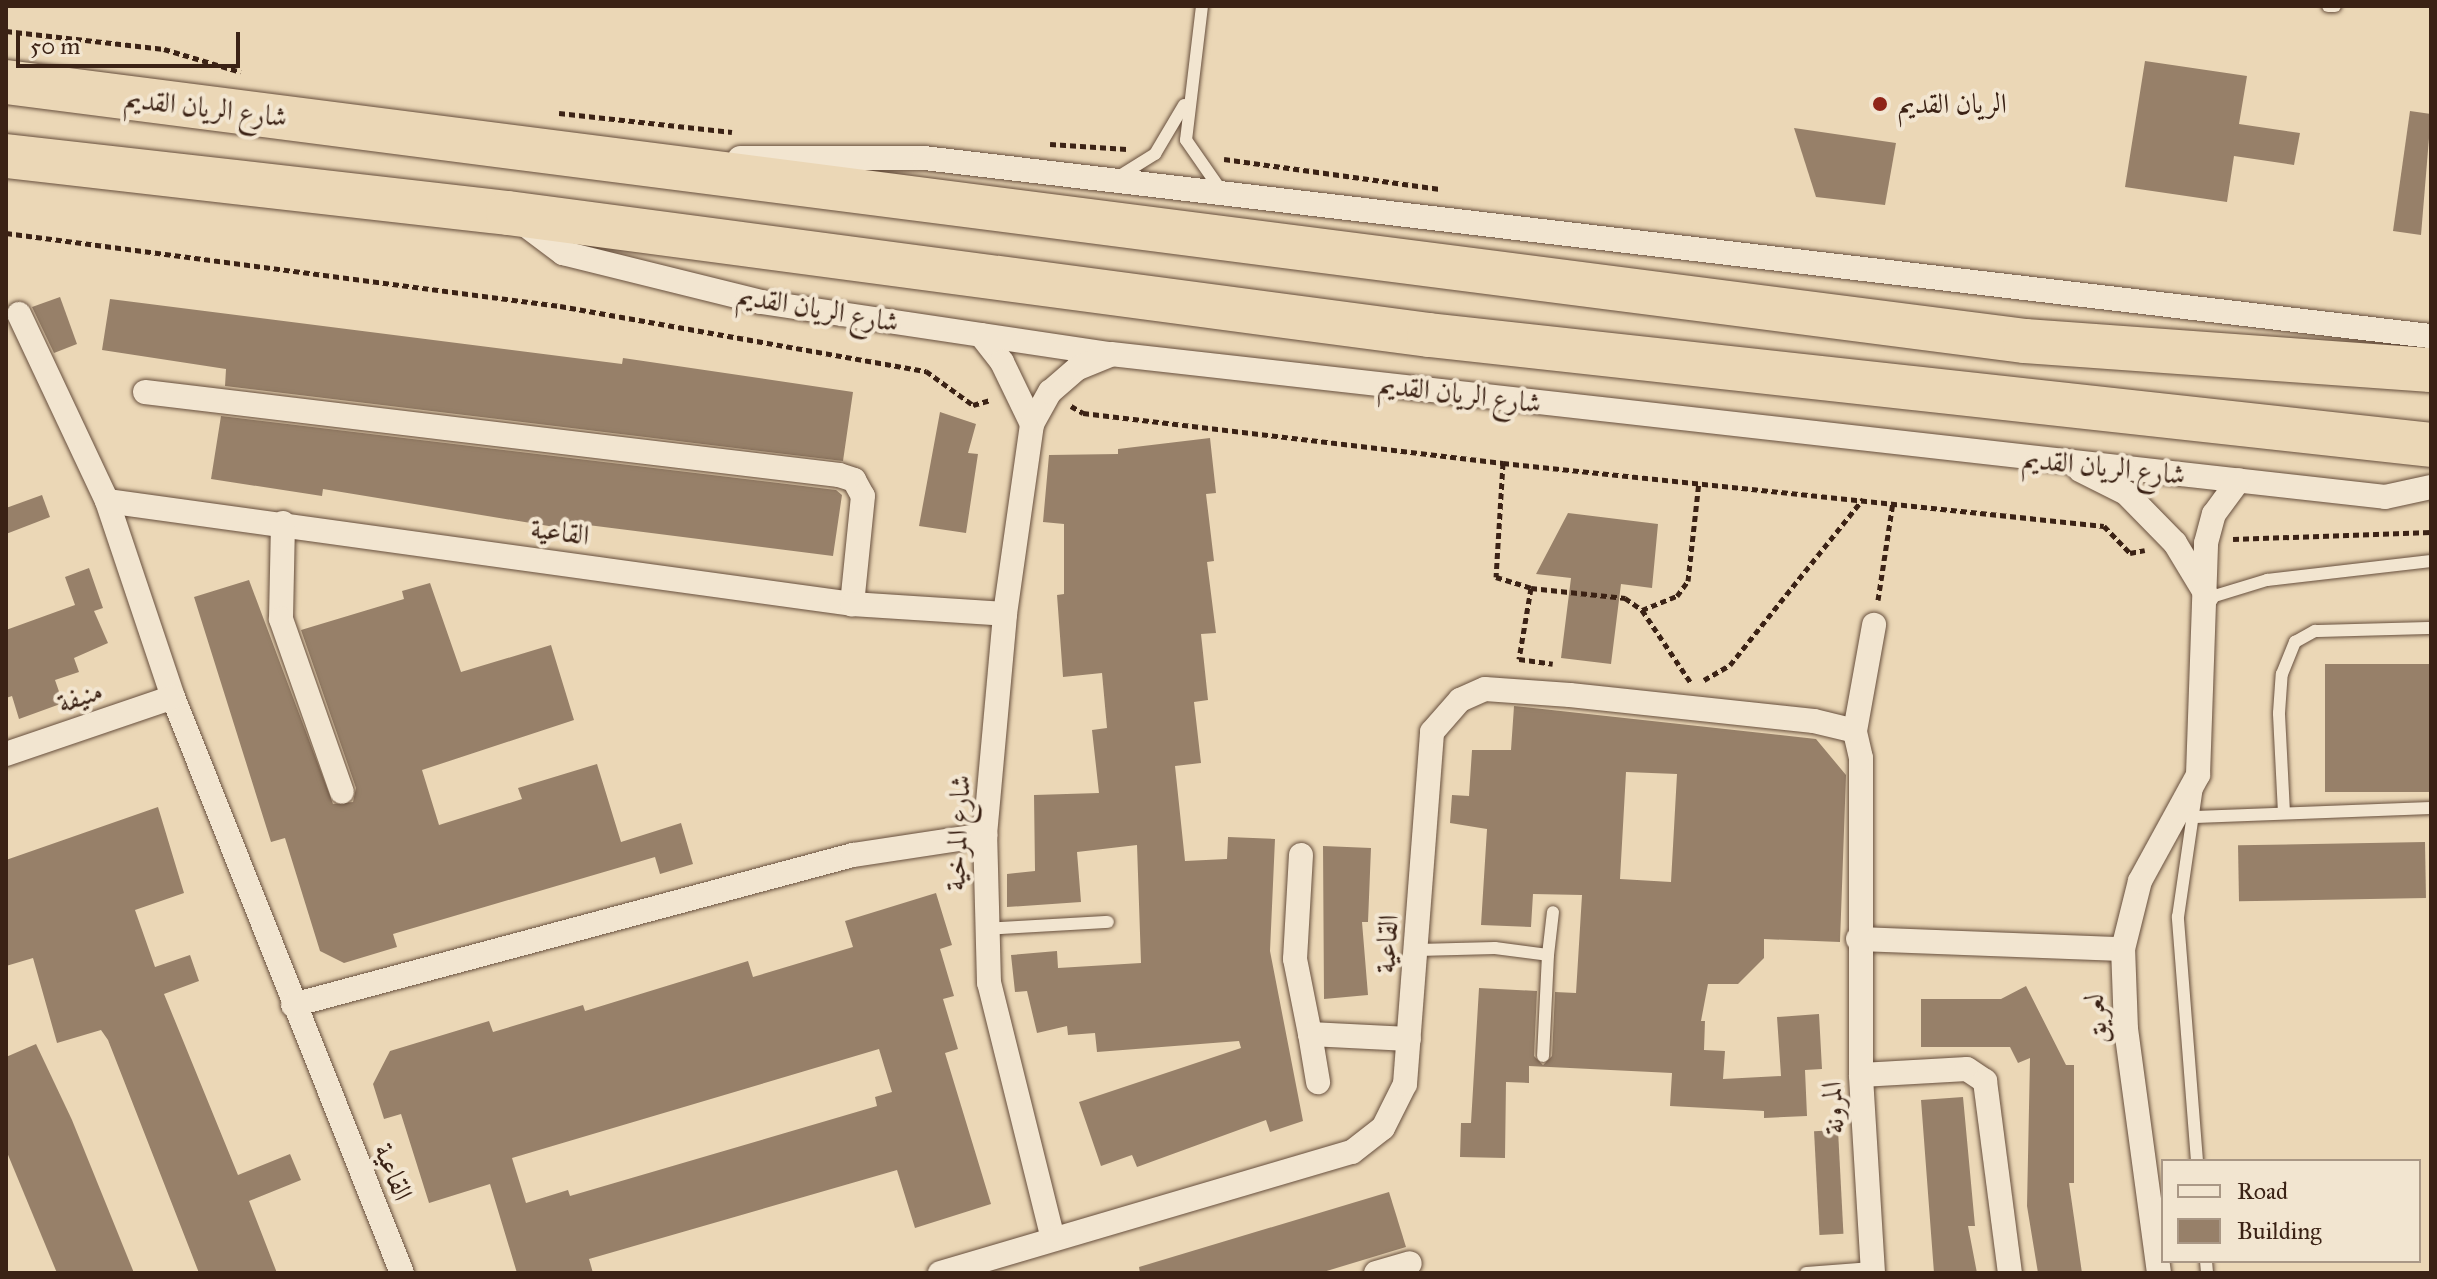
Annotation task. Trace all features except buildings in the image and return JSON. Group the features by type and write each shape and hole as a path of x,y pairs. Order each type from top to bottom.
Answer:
{"highway":[{"name":"شارع الريان القديم","path":"6,82 2025,341 2431,370"},
{"name":"شارع الريان القديم","path":"6,156 508,213 1429,335 2431,445"}],"street":[{"name":"شارع الريان القديم","path":"596,158 924,158 2431,336"},
{"name":"شارع الريان القديم","path":"508,213 563,253 761,302 1111,354 2385,497 2431,487"},
{"name":"القاعية","path":"19,314 107,501 173,697 402,1273"},
{"name":"شارع المرخية","path":"981,335 1020,392 1032,424"},
{"name":"شارع المرخية","path":"1053,1239 989,983 985,929 985,835 1005,614 1032,424 1050,392 1078,368 1111,354"},
{"path":"145,392 839,475 854,480 863,496 852,604"},
{"path":"2065,463 2126,493 2175,543 2208,598"},
{"name":"لعريق","path":"2159,1273 2126,1029 2123,949 2140,881 2198,775 2208,598 2206,543 2214,514 2239,480"},
{"name":"القاعية","path":"107,501 852,604 1005,614"},
{"path":"283,523 281,619 342,792"},
{"name":"المرونة","path":"1873,1270 1861,1075 1858,939 1861,758 1855,731 1874,625"},
{"name":"القاعية","path":"940,1273 1352,1152 1377,1135 1402,1097 1418,950 1432,732 1460,700 1485,689 1570,695 1814,721 1855,731"},
{"name":"منيفة","path":"6,754 173,697"},
{"path":"293,1005 853,855 985,835"},
{"path":"1301,855 1295,959 1318,1082"},
{"path":"1858,939 2123,949"},
{"path":"1310,1034 1409,1039"},
{"path":"1861,1075 1967,1069 1985,1081 2010,1273"},
{"path":"1376,1273 1410,1263"}],"lane":[{"path":"1202,6 1186,103 1186,140 1193,157 1226,193"},
{"path":"2328,6 2335,6"},
{"path":"1112,179 1155,154 1186,103"},
{"path":"2208,598 2267,580 2431,561"},
{"path":"2284,813 2280,700 2282,674 2295,642 2315,631 2431,628"},
{"name":"لعريق","path":"2197,1159 2178,917 2195,817 2198,775"},
{"path":"2195,817 2431,808"},
{"path":"1543,1056 1553,912"},
{"path":"985,929 1108,922"},
{"path":"1418,950 1495,948 1548,955"},
{"path":"1806,1273 1873,1270"}],"path":[{"path":"6,233 560,306 926,371 973,405 1020,392"},
{"path":"1050,392 1083,413 1503,463 2104,526 2130,553 2175,543"},
{"path":"1503,463 1496,577 1531,588 1625,598 1642,610 1692,684"},
{"path":"1642,610 1677,596 1688,581 1699,482"},
{"path":"1677,681 1692,684 1730,665 1863,499"},
{"path":"1874,625 1893,502"},
{"path":"2206,543 2262,534 2431,532"},
{"path":"1531,588 1519,659 1576,666 1570,695"}],"place":[{"name":"الريان القديم","path":"1880,104"}]}
